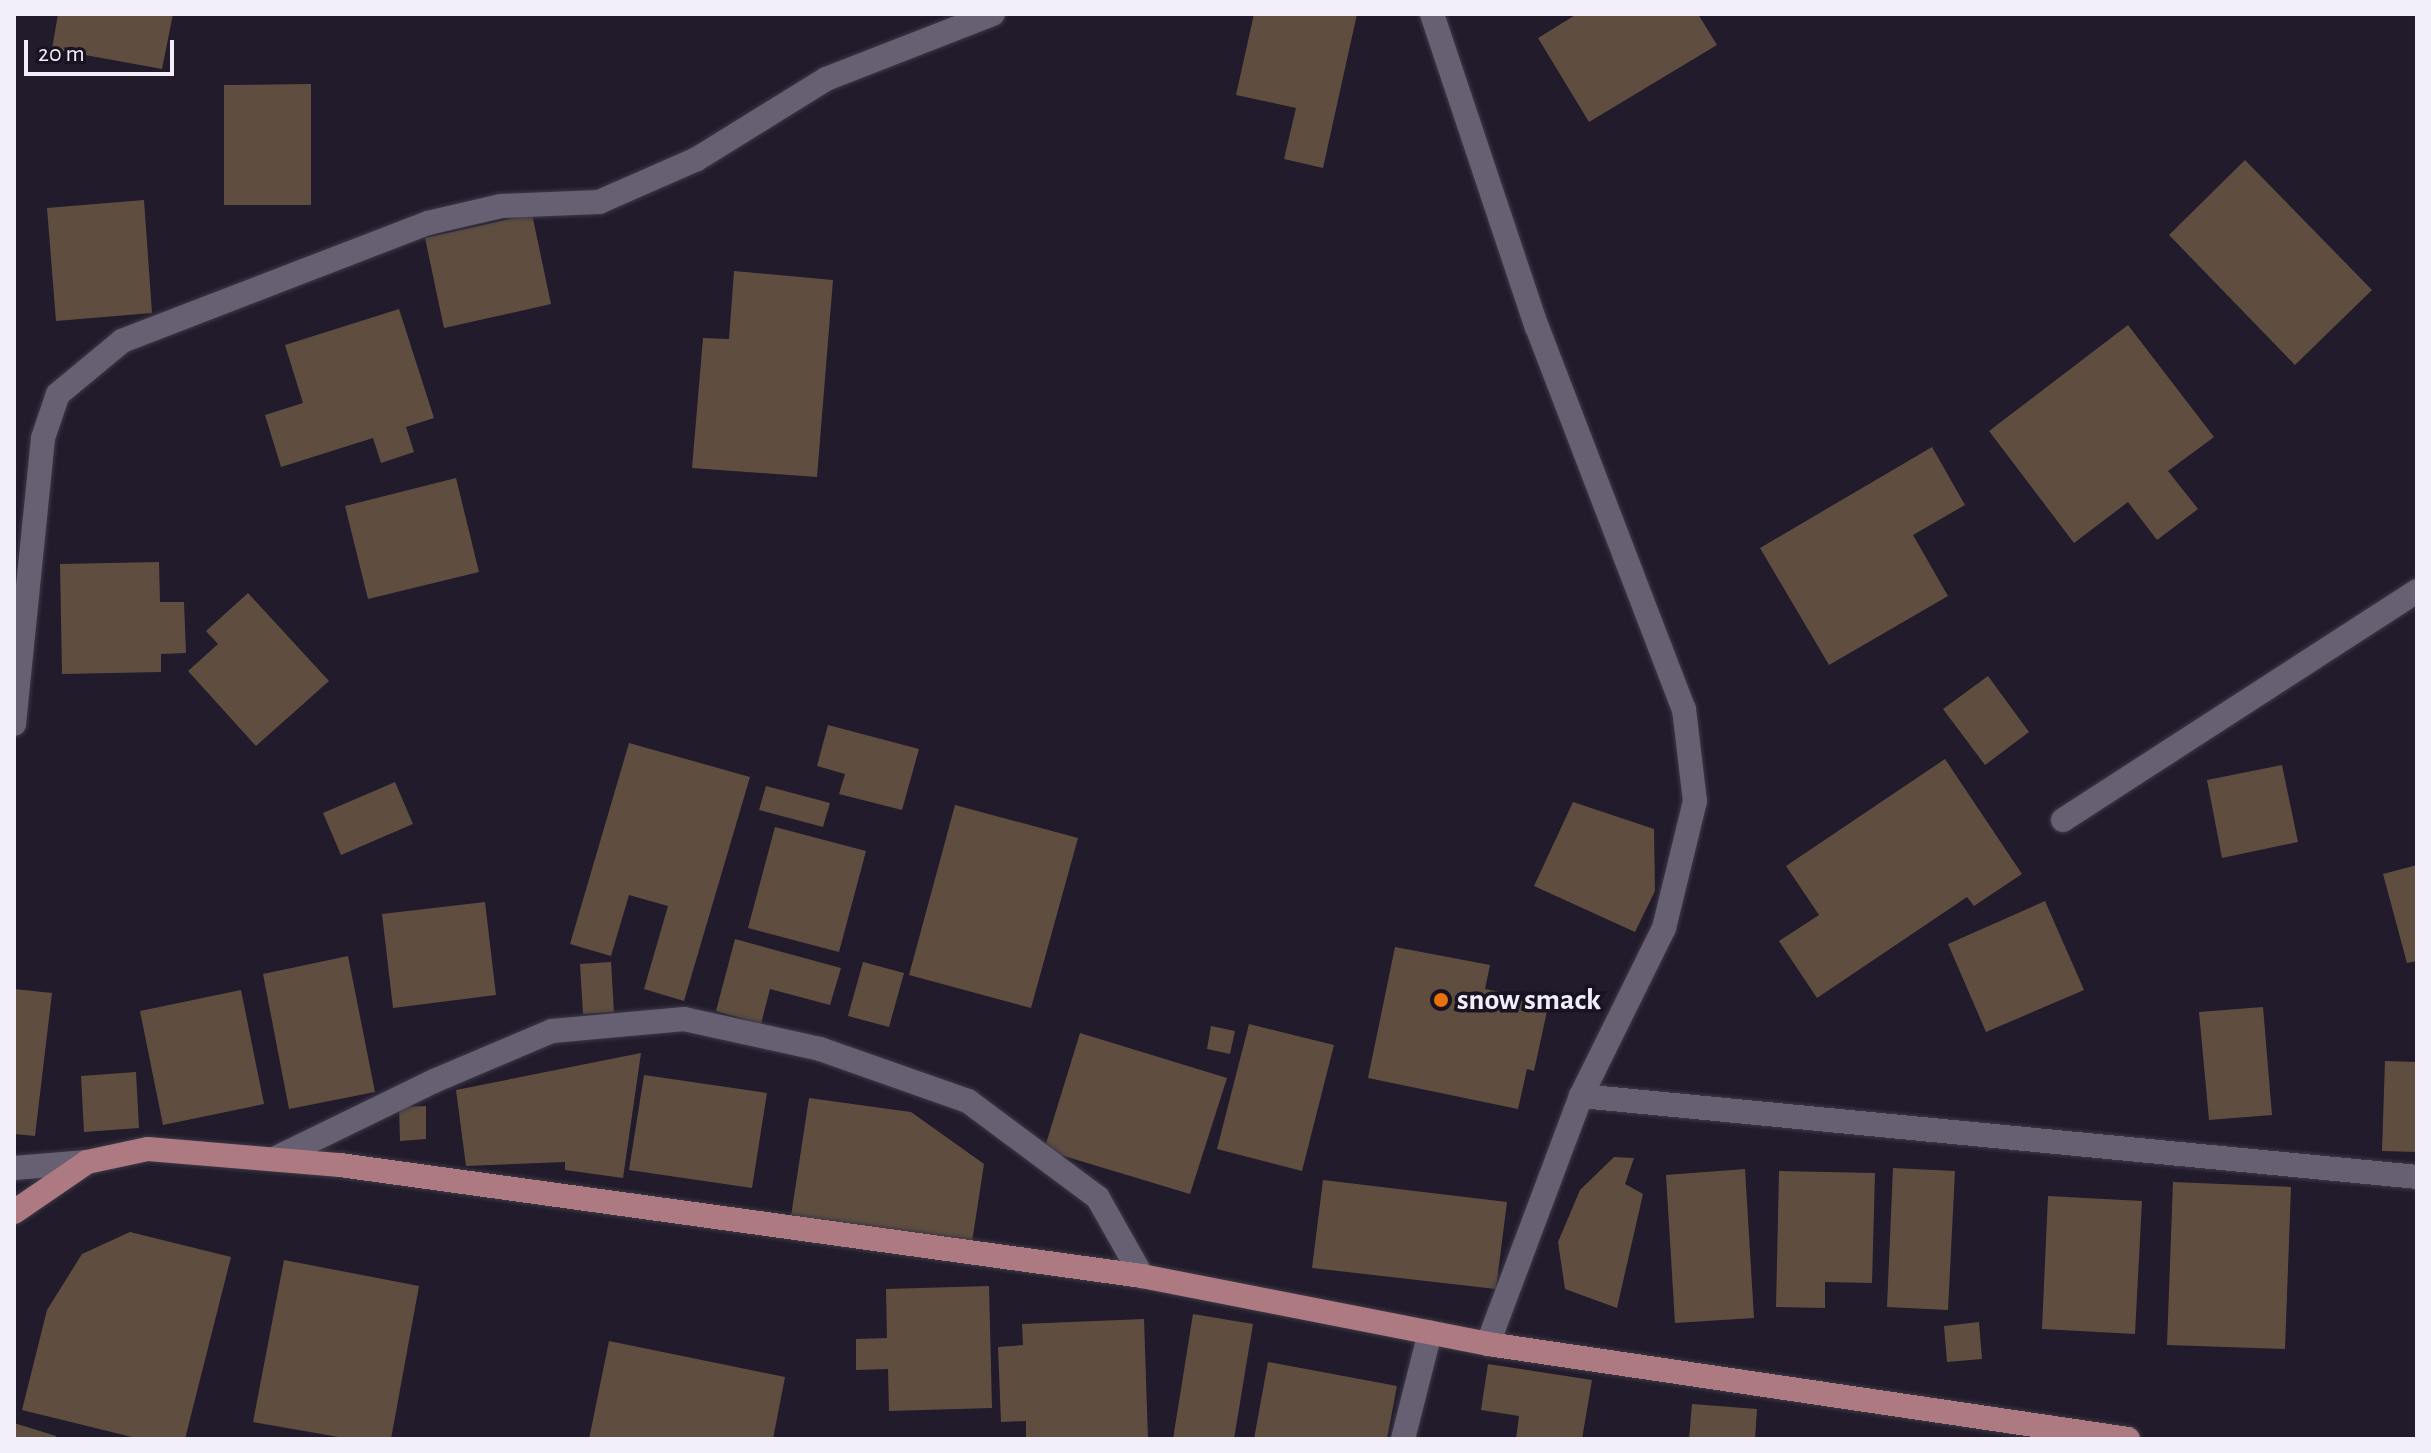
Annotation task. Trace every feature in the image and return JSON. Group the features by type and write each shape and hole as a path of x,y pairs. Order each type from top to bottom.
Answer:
{"main road":[{"path":"14,1212 87,1162 148,1149 274,1159 1142,1276 1488,1344 2128,1439"}],"street":[{"path":"14,724 43,438 58,394 122,341 428,223 501,206 599,202 697,159 826,79 993,14"},
{"path":"1432,14 1537,327 1684,709 1695,801 1664,928 1581,1096 1488,1344"},
{"path":"2063,820 2417,591"},
{"path":"274,1159 434,1081 552,1031 684,1019 820,1049 968,1101 1098,1198 1142,1276"},
{"path":"1581,1096 2417,1177"},
{"path":"14,1168 87,1162"},
{"path":"1403,1439 1430,1332"}],"building":[{"path":"58,14 173,14 162,69 52,49"},
{"path":"1254,14 1357,14 1323,168 1284,159 1296,108 1236,95"},
{"path":"1577,14 1698,14 1717,45 1589,122 1538,38"},
{"path":"311,84 311,205 224,205 224,85"},
{"path":"2245,160 2372,290 2295,365 2169,235"},
{"path":"144,200 152,313 56,321 47,208"},
{"path":"532,214 551,304 444,328 425,238"},
{"path":"734,271 833,280 817,477 692,468 703,338 729,339"},
{"path":"399,309 434,418 406,427 414,452 381,463 373,438 281,467 265,415 303,403 285,345"},
{"path":"2128,325 2214,437 2168,471 2198,509 2157,540 2128,502 2074,543 1989,431"},
{"path":"1932,447 1965,505 1913,535 1948,596 1829,665 1760,548"},
{"path":"456,478 479,572 368,599 345,506"},
{"path":"159,562 160,602 184,602 186,653 161,654 161,672 62,674 60,564"},
{"path":"248,593 329,681 256,746 188,671 218,644 206,631"},
{"path":"1988,676 2029,732 1985,765 1943,709"},
{"path":"828,725 919,749 902,810 839,794 845,774 817,766"},
{"path":"629,743 750,777 684,1001 644,989 668,906 629,895 611,956 570,944"},
{"path":"1945,759 2022,874 1974,906 1967,897 1817,998 1779,941 1819,915 1786,866"},
{"path":"2282,765 2298,842 2222,858 2207,780"},
{"path":"395,782 413,824 341,855 323,813"},
{"path":"766,786 830,803 823,827 759,810"},
{"path":"1573,802 1654,829 1655,891 1635,932 1534,886"},
{"path":"955,805 1078,838 1031,1008 909,975"},
{"path":"775,827 866,851 839,952 748,928"},
{"path":"2417,865 2417,961 2407,963 2383,874"},
{"path":"2045,901 2084,990 1986,1032 1948,944"},
{"path":"485,902 496,995 393,1008 382,914"},
{"path":"735,939 841,968 830,1005 770,989 761,1024 716,1011"},
{"path":"1395,947 1490,965 1485,989 1549,1002 1534,1071 1527,1069 1518,1109 1368,1078"},
{"path":"348,956 375,1092 289,1109 263,974"},
{"path":"611,962 614,1012 583,1014 580,964"},
{"path":"863,962 904,973 889,1027 848,1016"},
{"path":"14,989 52,993 35,1136 14,1134"},
{"path":"241,990 264,1104 163,1125 140,1011"},
{"path":"2263,1007 2272,1115 2209,1120 2199,1012"},
{"path":"1249,1024 1334,1045 1302,1171 1217,1149"},
{"path":"1211,1026 1235,1031 1230,1054 1207,1049"},
{"path":"1080,1033 1227,1078 1190,1194 1044,1150"},
{"path":"641,1053 623,1178 565,1170 565,1162 466,1166 456,1090"},
{"path":"2385,1061 2417,1062 2417,1152 2382,1151"},
{"path":"136,1072 139,1128 84,1132 81,1076"},
{"path":"644,1075 767,1093 752,1188 629,1170"},
{"path":"809,1098 911,1112 984,1164 972,1242 791,1216"},
{"path":"426,1106 426,1139 400,1141 399,1107"},
{"path":"1614,1157 1634,1158 1625,1184 1643,1194 1617,1308 1565,1289 1558,1242 1580,1190"},
{"path":"1893,1168 1955,1171 1948,1310 1887,1307"},
{"path":"1745,1169 1754,1318 1675,1323 1666,1175"},
{"path":"1779,1171 1875,1173 1872,1283 1825,1282 1825,1308 1776,1307"},
{"path":"1323,1180 1507,1202 1496,1289 1312,1268"},
{"path":"2173,1182 2291,1187 2285,1349 2167,1345"},
{"path":"2048,1196 2142,1201 2135,1334 2042,1329"},
{"path":"130,1232 231,1257 185,1439 140,1439 22,1410 47,1310 82,1254"},
{"path":"284,1260 419,1286 391,1439 350,1439 253,1422"},
{"path":"989,1286 992,1408 889,1411 888,1369 856,1370 856,1339 887,1338 886,1289"},
{"path":"1193,1314 1253,1324 1234,1439 1173,1439"},
{"path":"1144,1319 1148,1439 1026,1439 1026,1421 1001,1422 998,1347 1023,1345 1022,1324"},
{"path":"1979,1322 1982,1359 1947,1362 1944,1326"},
{"path":"609,1341 785,1377 773,1439 589,1439"},
{"path":"1268,1362 1397,1386 1387,1439 1254,1439"},
{"path":"1488,1364 1592,1380 1582,1439 1516,1439 1519,1416 1481,1410"},
{"path":"1692,1404 1757,1409 1755,1439 1689,1439"},
{"path":"14,1423 56,1436 55,1439 14,1439"}],"place":[{"name":"snow smack","path":"1441,1000"}]}
